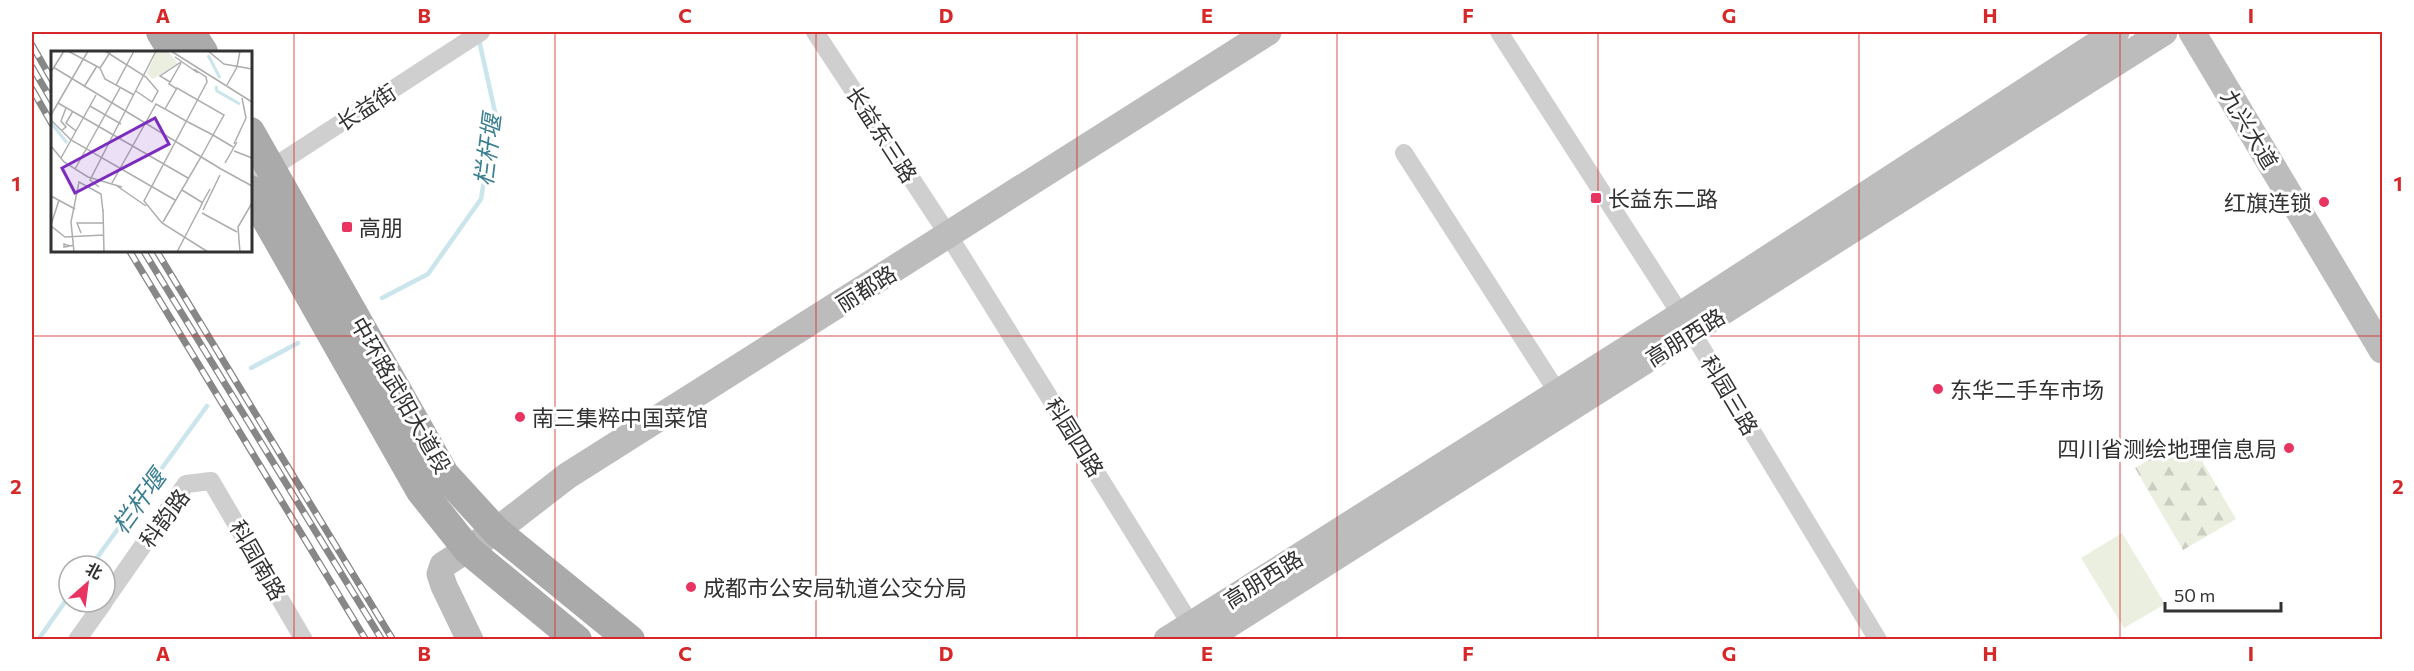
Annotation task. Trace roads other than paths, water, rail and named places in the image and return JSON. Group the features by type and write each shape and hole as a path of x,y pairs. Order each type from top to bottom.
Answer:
{"main road":[{"path":"161,32 172,51"},
{"path":"190,32 202,51"},
{"name":"中环路武阳大道段","path":"252,140 261,175 444,474 496,531 630,639"},
{"name":"中环路武阳大道段","path":"252,194 421,491 468,550 577,639"}],"street":[{"name":"长益东三路","path":"815,32 949,236"},
{"name":"丽都路","path":"470,639 440,574 443,565 496,531 567,476 1268,32"},
{"name":"科园三路","path":"1499,32 1687,323 1878,639"},
{"name":"高朋西路","path":"1199,634 1558,393 1687,323 2116,32"},
{"name":"高朋西路","path":"1167,639 1199,634 1687,323 2164,32"},
{"name":"九兴大道","path":"2192,32 2382,350"},
{"name":"长益街","path":"261,175 476,35"},
{"path":"1404,153 1558,393"},
{"name":"科园四路","path":"949,236 1199,634"},
{"name":"科韵路","path":"117,582 186,484 211,481"},
{"name":"科园南路","path":"211,481 304,639"},
{"name":"科韵路","path":"77,639 95,614"}],"waterway":[{"name":"栏杆堰","path":"382,298 428,274 481,199 495,112 479,40"},
{"name":"栏杆堰","path":"251,368 298,343"},
{"name":"栏杆堰","path":"100,554 207,406"},
{"name":"栏杆堰","path":"38,640 57,613"}],"railway":[{"path":"32,45 51,78"},
{"path":"32,67 51,99"},
{"path":"32,89 51,122"},
{"path":"130,252 366,640"},
{"path":"144,252 382,640"},
{"path":"157,252 393,640"}],"place":[{"name":"长益东二路","path":"1596,198"},
{"name":"红旗连锁","path":"2324,202"},
{"name":"高朋","path":"347,227"},
{"name":"东华二手车市场","path":"1938,389"},
{"name":"南三集粹中国菜馆","path":"520,417"},
{"name":"四川省测绘地理信息局","path":"2289,448"},
{"name":"成都市公安局轨道公交分局","path":"691,587"}]}
